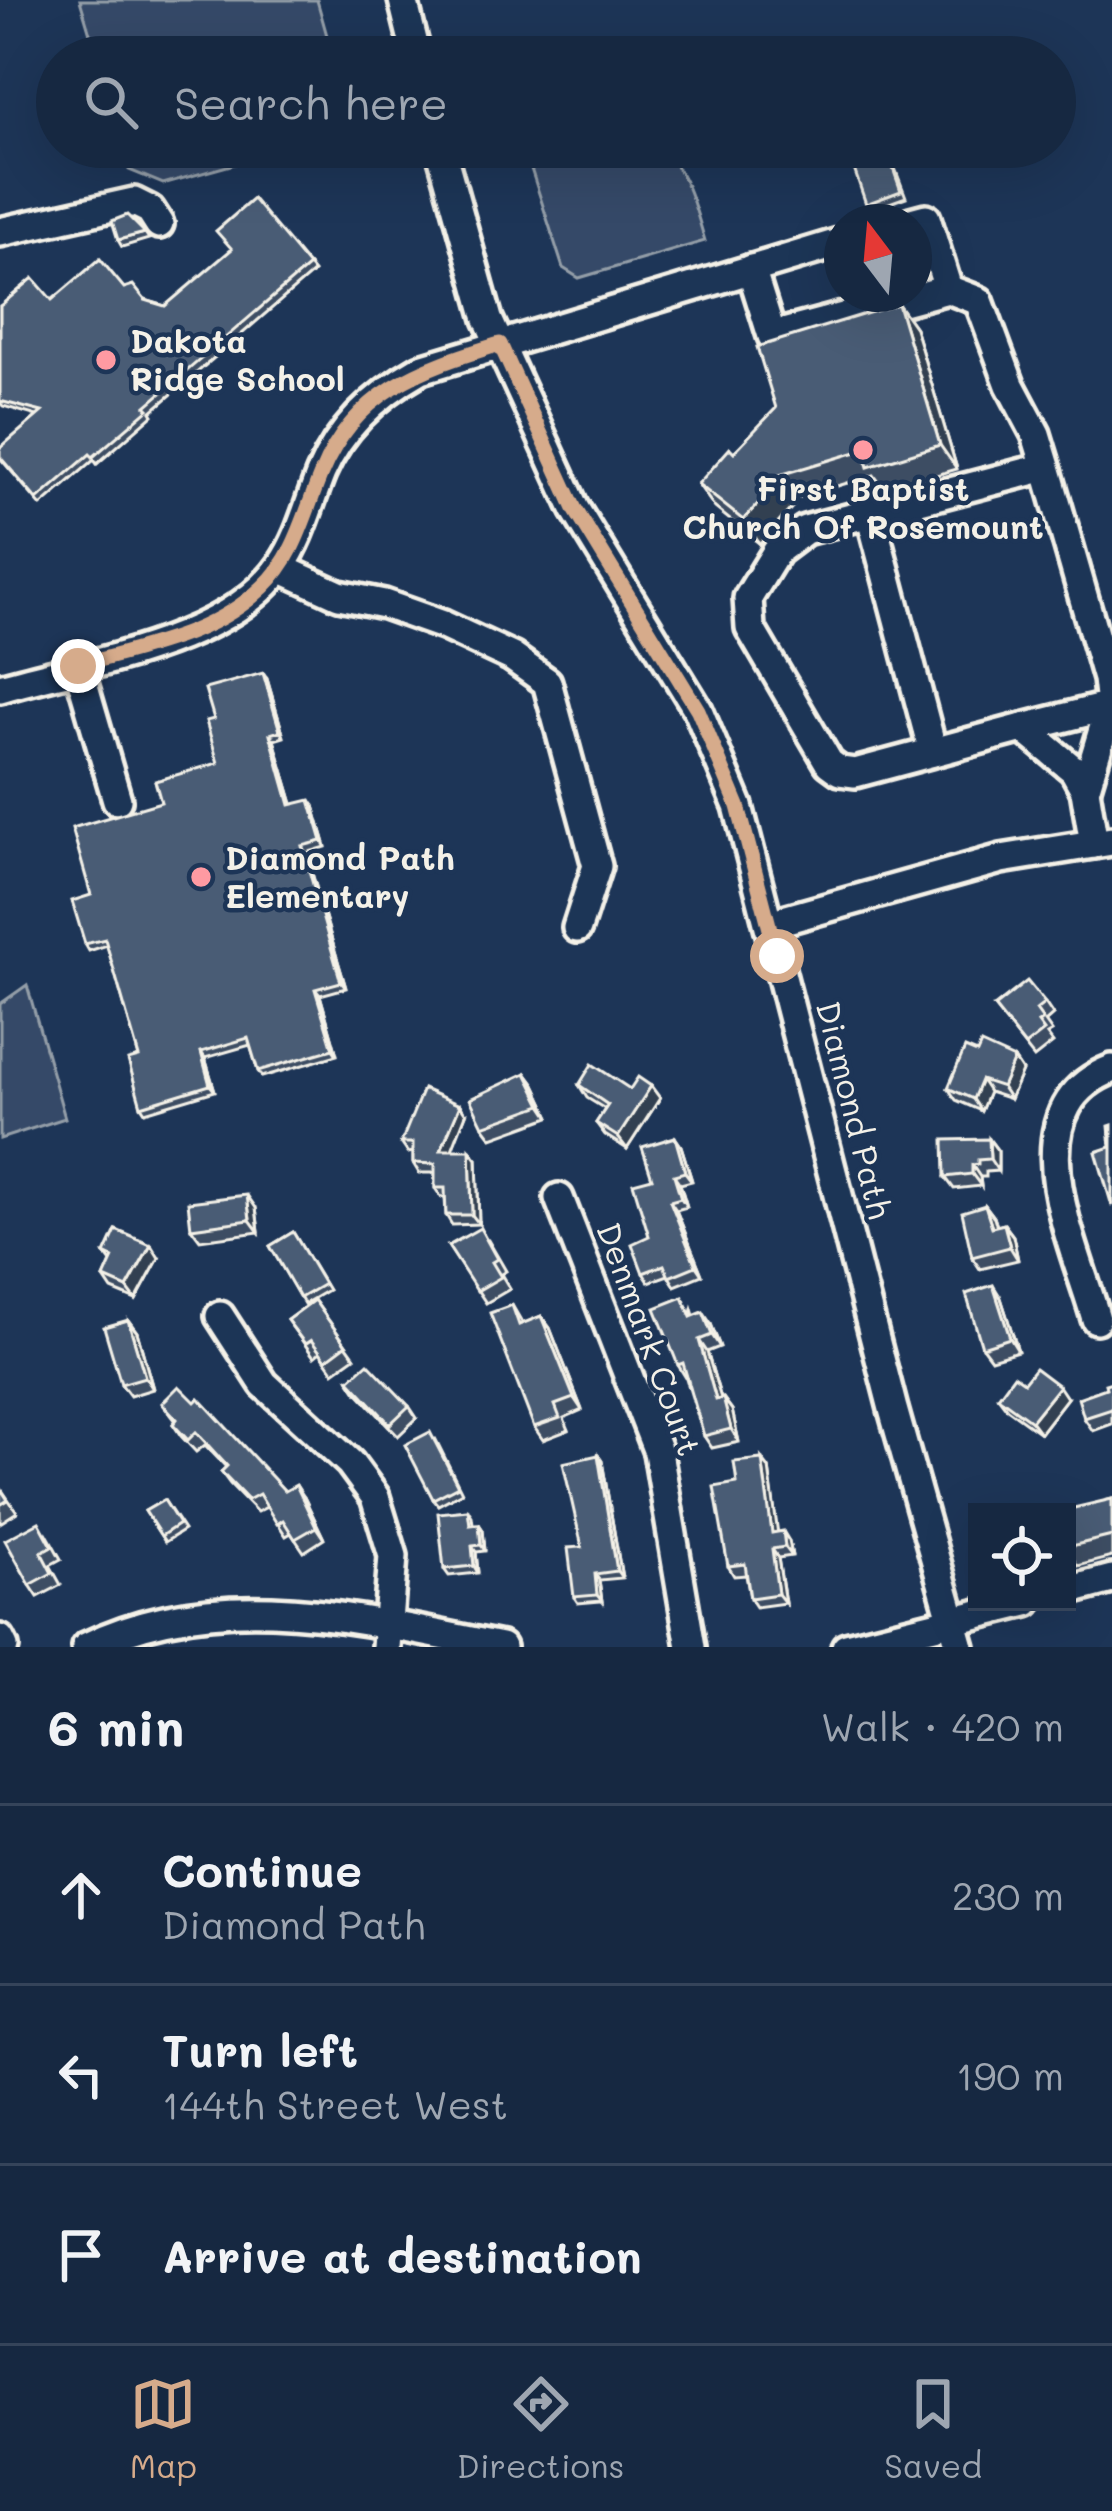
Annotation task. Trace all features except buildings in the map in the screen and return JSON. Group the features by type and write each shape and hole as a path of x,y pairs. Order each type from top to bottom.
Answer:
{"street":[{"path":"403,0 412,36"},
{"name":"Diamond Path","path":"446,168 488,319 575,509 698,710 738,806 892,1409 956,1634"},
{"path":"0,232 134,202 150,210 159,224"},
{"path":"932,238 948,290"},
{"path":"0,688 201,629 245,603 280,568 305,523 332,453 361,413 379,395 421,369 824,247"},
{"path":"751,269 772,336 948,290 979,301 1010,385 1036,434 1107,680 1110,706 1085,790"},
{"path":"1046,467 805,530 776,551 748,598 750,628 829,763 840,771 855,773 1110,706"},
{"path":"870,513 933,752"},
{"path":"280,568 339,595 384,604 442,625 512,657 547,682 598,866 577,928"},
{"path":"78,666 117,800"},
{"path":"769,924 1001,859 1103,842 1074,770 1023,728"},
{"path":"1054,752 1077,754 1097,742"},
{"path":"1096,1319 1057,1179 1054,1144 1057,1126 1074,1094 1112,1069"},
{"name":"Denmark Court","path":"560,1198 658,1452 691,1647"},
{"path":"220,1316 264,1384 350,1462 375,1497 393,1556 387,1636"},
{"path":"1076,1589 1112,1580"},
{"path":"86,1647 196,1613 290,1609 387,1636 501,1647"},
{"path":"846,1647 956,1634 1007,1611"}],"shaded area":[{"path":"80,0 317,0 327,36 91,36"},
{"path":"128,168 220,168 163,184"},
{"path":"531,168 676,168 705,241 579,278 563,268"},
{"path":"27,985 65,1118 0,1139 0,1004"}],"place":[{"name":"Dakota Ridge School","path":"106,360"},
{"name":"First Baptist Church Of Rosemount","path":"863,450"},
{"name":"Diamond Path Elementary","path":"201,877"}],"route":[{"path":"78,666 201,629 245,603 280,568 305,523 332,453 361,413 379,395 421,369 500,344 575,509 698,710 738,806 777,956"}]}
